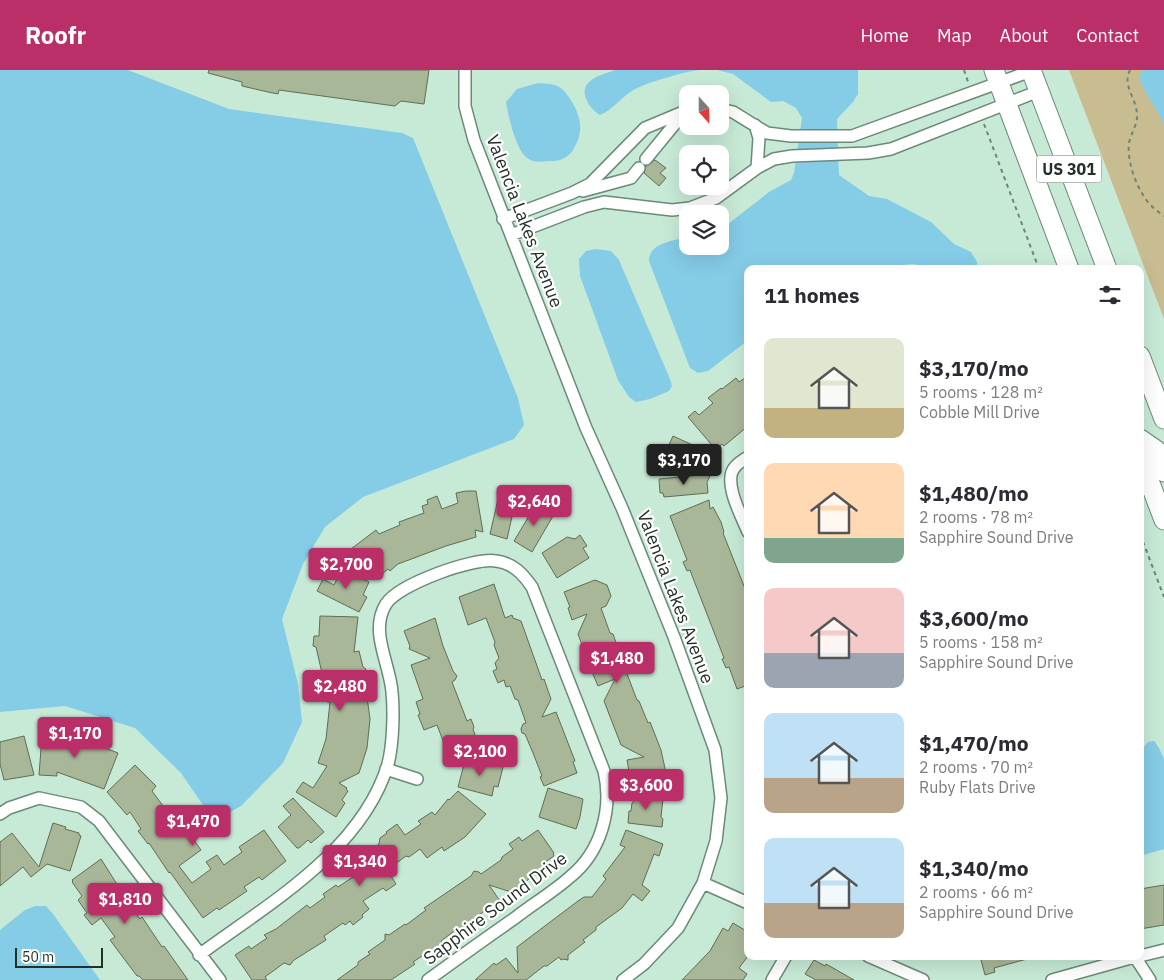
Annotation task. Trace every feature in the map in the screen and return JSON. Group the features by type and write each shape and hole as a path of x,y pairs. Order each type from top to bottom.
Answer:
{"main road":[{"name":"US 301","path":"1031,71 1105,265"},
{"name":"US 301","path":"996,76 1067,265"},
{"path":"1144,366 1164,419"},
{"path":"1144,441 1156,450 1164,472"},
{"path":"1144,468 1164,520"}],"street":[{"name":"Valencia Lakes Avenue","path":"465,70 465,106 474,140 503,219 511,235 586,428 622,508 659,600 715,750 721,798 716,841 702,883 678,928 644,964 623,980"},
{"path":"729,111 768,133 791,136 852,136 996,76 1031,71"},
{"path":"511,235 584,207 604,202 672,210 690,208 716,198 774,159 792,156 868,153 891,149 1039,91"},
{"path":"503,219 590,184 645,128 679,114"},
{"path":"564,196 631,178 679,119"},
{"path":"755,125 759,138 758,168"},
{"path":"744,460 733,468 730,481 744,522"},
{"name":"Sapphire Sound Drive","path":"199,954 312,873 348,836 372,802 388,763 393,712 390,679 380,640 380,624 386,604 400,590 469,563 484,560 497,561 517,569 532,587 599,756 607,783 607,812 598,840 586,859 571,876 428,980"},
{"path":"386,769 417,779"},
{"path":"0,814 9,808 40,798 81,807 99,821 220,980"},
{"path":"702,883 744,902"},
{"path":"1144,955 1164,950"},
{"path":"772,980 784,960"},
{"path":"877,960 923,980"},
{"path":"1052,980 1124,960"},
{"path":"1140,960 1150,980"}],"path":[{"path":"964,70 969,84"},
{"path":"1130,70 1126,77 1137,113 1137,122 1130,143 1130,162 1146,200 1164,216"},
{"path":"985,127 1037,265"},
{"path":"1144,544 1164,597"}],"shaded area":[{"path":"1069,70 1164,70 1164,319"}],"water":[{"path":"0,70 128,70 229,109 402,133 413,138 518,398 524,425 514,439 363,497 325,527 303,564 282,619 298,684 302,722 283,763 241,806 223,816 205,808 181,773 135,728 65,706 0,712"},
{"path":"615,70 699,70 666,78 635,89 600,115 589,105 585,96 586,86 594,78"},
{"path":"717,70 858,70 858,94 837,119 839,175 869,196 887,199 931,222 954,244 971,252 977,265 744,265 744,343 708,371 698,373 690,368 649,261 650,255 657,247 679,239 679,255 729,255 729,223 769,192 791,180 794,173 802,118 796,108 783,101 771,102 733,74"},
{"path":"1143,70 1164,70 1164,127 1159,114 1141,84 1139,77"},
{"path":"538,83 558,86 562,89 578,114 580,130 577,142 573,150 560,160 538,162 527,158 519,148 511,123 506,102 517,89"},
{"path":"596,249 611,251 619,260 670,379 672,386 669,391 650,399 636,402 629,397 618,380 580,276 579,259 586,251"},
{"path":"1154,741 1164,759 1164,849 1144,855 1144,747 1148,742"},
{"path":"35,906 46,906 100,980 0,980 0,930 25,910"}],"building":[{"path":"209,70 429,70 424,104 401,101 395,106 279,90 278,94 242,86 242,82 208,73"},
{"path":"655,160 666,168 660,173 666,178 659,186 644,173 646,166"},
{"path":"736,378 739,382 744,379 744,429 724,446 722,444 716,450 688,417 695,411 699,415 713,403 708,398 721,388"},
{"path":"673,436 712,454 706,459 715,464 711,473 670,455 673,449 668,447"},
{"path":"711,474 707,482 708,493 664,497 663,493 660,493 659,479"},
{"path":"476,491 483,532 475,530 476,537 398,564 390,571 388,569 375,580 351,549 376,530 379,534 400,525 399,522 424,513 422,506 428,504 427,500 437,496 442,509 458,503 456,493"},
{"path":"499,495 516,499 507,539 490,534"},
{"path":"709,500 710,509 713,507 721,522 723,533 744,586 744,686 737,689 729,667 726,668 722,659 724,658 690,570 687,571 683,562 687,560 670,516"},
{"path":"538,501 547,507 544,511 553,516 532,552 514,541"},
{"path":"580,535 587,546 583,548 589,558 557,578 542,553 567,537 575,539"},
{"path":"342,569 369,582 363,595 367,597 359,612 317,591 323,579 334,585"},
{"path":"595,580 607,585 611,596 606,606 601,608 610,633 613,634 618,648 621,647 631,673 627,674 637,700 648,723 650,722 661,750 668,778 666,782 632,788 627,760 644,757 621,745 604,701 615,679 598,686 587,652 585,653 578,634 587,614 572,620 568,608 570,607 564,592"},
{"path":"494,584 505,618 512,615 513,618 521,621 542,680 544,679 551,699 542,717 556,712 575,761 573,762 577,773 544,786 533,753 525,734 522,733 523,724 526,723 518,700 515,699 510,686 506,687 504,680 498,683 493,671 497,669 495,663 499,658 486,618 468,625 459,597"},
{"path":"320,616 358,617 354,652 359,651 363,667 366,669 355,683 365,682 370,719 367,748 359,773 339,783 347,788 348,791 342,800 345,803 336,817 296,792 303,782 313,788 327,766 318,763 326,739 330,702 327,702 325,682 316,647 313,646 314,636 319,636"},
{"path":"435,618 443,646 453,671 457,676 452,682 467,721 471,719 479,747 457,756 447,751 437,725 424,730 418,715 420,714 416,702 423,699 411,665 430,658 409,649 410,646 404,631"},
{"path":"43,723 55,724 54,741 92,743 118,753 104,789 57,772 57,776 39,775"},
{"path":"24,736 34,775 4,780 0,764 0,742"},
{"path":"466,757 503,767 498,787 494,786 492,796 458,787"},
{"path":"135,765 156,786 152,791 169,814 178,808 185,818 180,821 201,850 179,866 192,883 211,869 206,862 217,855 224,865 242,852 239,847 264,830 286,861 262,880 259,877 244,887 247,891 219,910 217,908 203,918 149,843 138,831 141,829 130,812 127,815 107,792"},
{"path":"548,788 583,799 576,829 539,817"},
{"path":"458,791 486,814 465,837 444,851 442,847 427,858 420,849 409,857 406,856 387,870 396,884 386,891 383,888 363,901 369,909 362,915 363,917 353,925 350,921 345,925 343,923 324,936 326,940 294,960 290,965 284,963 265,977 267,980 252,980 235,955 249,946 251,949 267,938 264,935 276,929 307,905 310,908 325,897 323,894 336,885 338,887 353,877 352,872 362,865 360,861 378,849 376,846 386,832 397,824 405,835 421,824 418,821 432,812 435,815 448,799"},
{"path":"633,794 663,798 662,827 628,823 629,811 631,811 634,801"},
{"path":"293,798 324,832 311,843 308,840 299,848 278,827 291,815 283,806"},
{"path":"53,823 79,833 81,836 70,871 47,864 31,877 23,867 0,886 0,842 12,833 39,867"},
{"path":"538,830 554,853 554,856 544,863 547,866 511,892 489,885 500,901 489,907 459,932 457,929 441,941 443,944 430,954 428,952 413,962 415,964 391,980 337,980 358,965 358,962 370,954 368,952 385,940 385,934 389,935 406,925 426,910 424,908 471,876 474,871 481,874 501,860 502,857 513,849 509,844 519,837 522,841"},
{"path":"626,830 663,844 659,856 654,854 642,885 650,891 642,901 633,894 622,908 596,927 596,930 583,940 585,942 568,955 568,960 561,960 559,957 526,980 475,980 494,963 496,965 506,958 518,973 517,947 584,897 592,897 606,879 603,876 625,847 620,845"},
{"path":"101,859 120,889 122,888 132,902 129,904 140,919 142,917 162,947 164,946 188,980 143,980 137,976 110,940 115,937 101,918 92,925 84,915 87,913 78,900 82,896 72,880"},
{"path":"1164,885 1164,925 1144,928 1144,888"},
{"path":"733,923 744,930 745,960 739,968 747,974 743,980 682,980 710,951 723,928 728,931"},
{"path":"814,960 825,966 826,964 854,980 816,980 805,974"},
{"path":"981,960 1023,960 994,968 995,972 985,975"}]}
